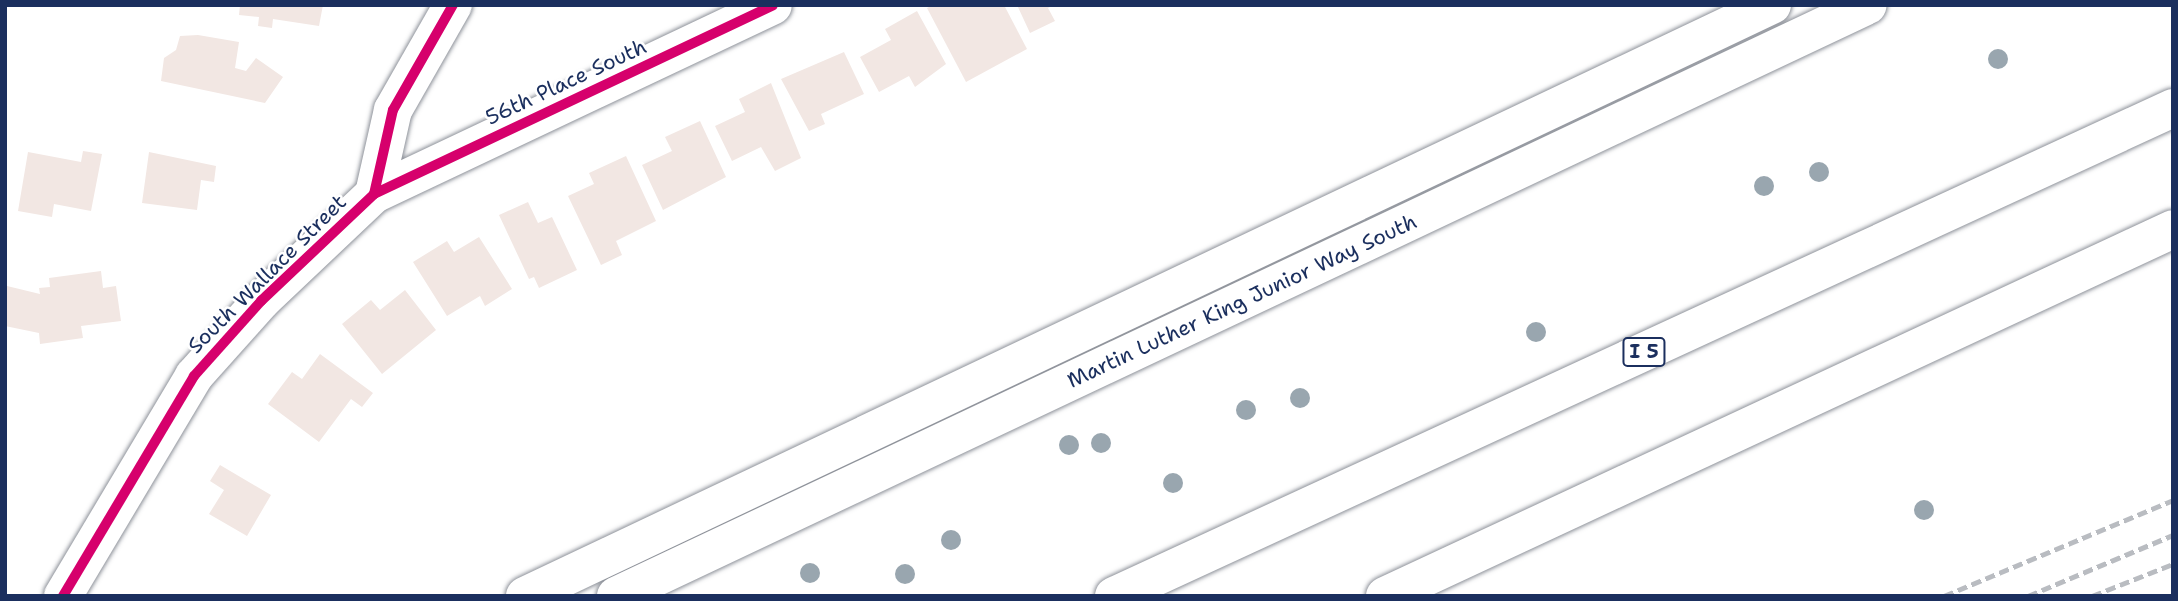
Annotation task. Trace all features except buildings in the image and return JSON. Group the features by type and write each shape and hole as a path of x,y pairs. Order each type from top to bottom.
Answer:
{"main road":[{"name":"South Wallace Street","path":"63,596 194,376 261,301 374,194 393,110 453,5"},
{"name":"56th Place South","path":"374,194 774,5"},
{"name":"Martin Luther King Junior Way South","path":"524,596 1772,5"},
{"name":"Martin Luther King Junior Way South","path":"616,596 1868,5"},
{"name":"I 5","path":"1114,596 2173,108"},
{"path":"1385,596 2173,229"}],"railway":[{"path":"1944,596 2173,500"},
{"path":"2028,596 2173,535"},
{"path":"2092,596 2173,564"}],"cycle path":[{"path":"63,596 194,376 261,301 374,194 393,110 453,5"},
{"path":"374,194 773,5"}]}
